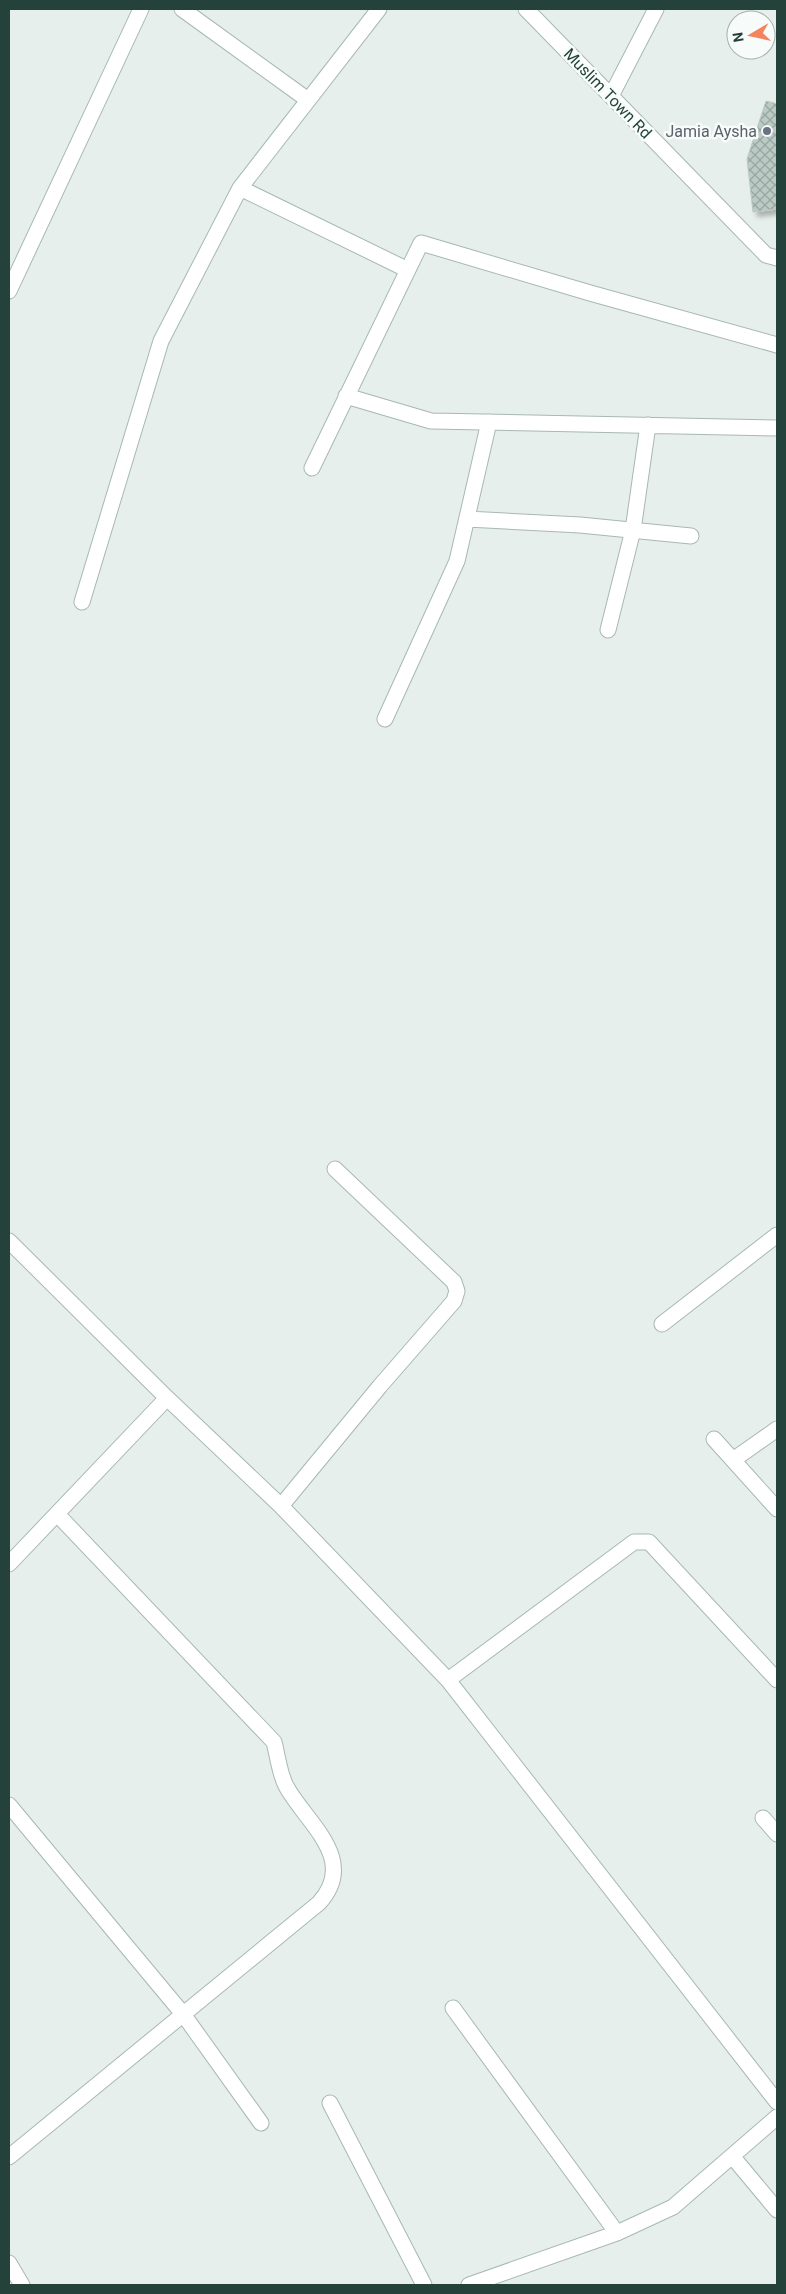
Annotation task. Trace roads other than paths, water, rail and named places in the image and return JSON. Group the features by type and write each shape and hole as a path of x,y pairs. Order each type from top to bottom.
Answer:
{"street":[{"path":"9,291 141,9"},
{"path":"182,9 308,100"},
{"path":"82,602 160,341 240,188 379,9"},
{"name":"Muslim Town Rd","path":"526,9 766,254 777,258"},
{"path":"611,96 656,9"},
{"path":"240,188 408,270"},
{"path":"312,468 421,243 590,293 777,344"},
{"path":"346,396 431,420 777,428"},
{"path":"385,719 457,562 489,422"},
{"path":"608,630 634,530 648,425"},
{"path":"467,519 634,530 691,536"},
{"path":"282,1506 380,1386 454,1301 457,1291 454,1282 335,1169"},
{"path":"662,1324 777,1235"},
{"path":"9,1241 167,1398 282,1506 448,1680 777,2102"},
{"path":"9,1564 167,1398"},
{"path":"733,1460 777,1429"},
{"path":"714,1439 777,1509"},
{"path":"9,2157 319,1903 329,1892 333,1877 332,1859 325,1840 284,1781 274,1742 57,1514"},
{"path":"448,1680 634,1542 641,1541 648,1542 777,1680"},
{"path":"9,1805 183,2014 261,2123"},
{"path":"763,1818 777,1834"},
{"path":"453,2008 617,2233"},
{"path":"330,2103 424,2285"},
{"path":"469,2285 617,2233 673,2207 777,2117"},
{"path":"732,2156 777,2210"},
{"path":"9,2263 22,2285"}],"place":[{"name":"Jamia Aysha","path":"767,131"}]}
